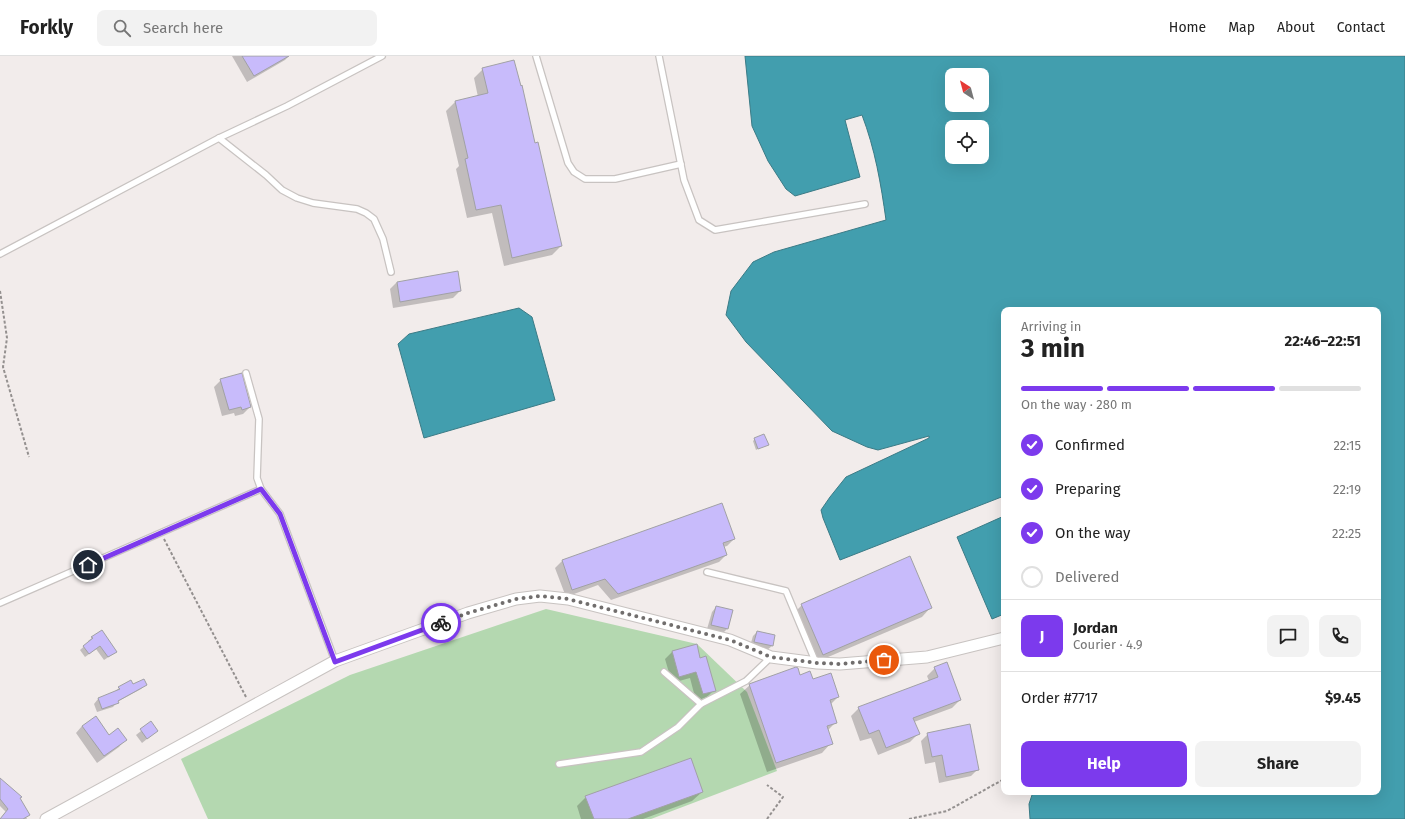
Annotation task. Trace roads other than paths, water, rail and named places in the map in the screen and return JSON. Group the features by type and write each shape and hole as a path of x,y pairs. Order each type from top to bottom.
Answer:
{"street":[{"path":"46,819 335,662 468,613 516,599 540,596 568,599 730,640 771,657 817,663 840,664 928,657 1001,639"}],"lane":[{"path":"0,254 219,138 287,106 382,56"},
{"path":"536,56 568,163 574,172 579,176 585,179 615,179 681,164"},
{"path":"659,56 684,180 699,220 715,230 865,204"},
{"path":"219,138 266,175 282,190 297,198 313,203 357,210 366,213 374,219 383,239 391,272"},
{"path":"246,373 259,419 257,478 261,489 280,514 335,662"},
{"path":"0,603 261,489"},
{"path":"707,572 786,591 817,663"},
{"path":"558,764 641,752 678,727 701,704 746,681 771,657"},
{"path":"664,672 701,704"}],"water":[{"path":"745,56 1405,56 1405,819 1030,819 1029,804 1032,795 1381,795 1381,307 1001,307 1001,497 840,560 821,510 830,497 846,477 929,438 929,436 878,450 867,447 832,431 746,342 726,315 731,291 753,262 774,252 886,220 877,167 871,141 862,115 845,120 860,177 795,196 786,189 768,161 752,126"},
{"path":"519,308 532,317 555,400 424,438 398,344 409,334"},
{"path":"1001,517 1001,615 992,619 957,537"}]}
